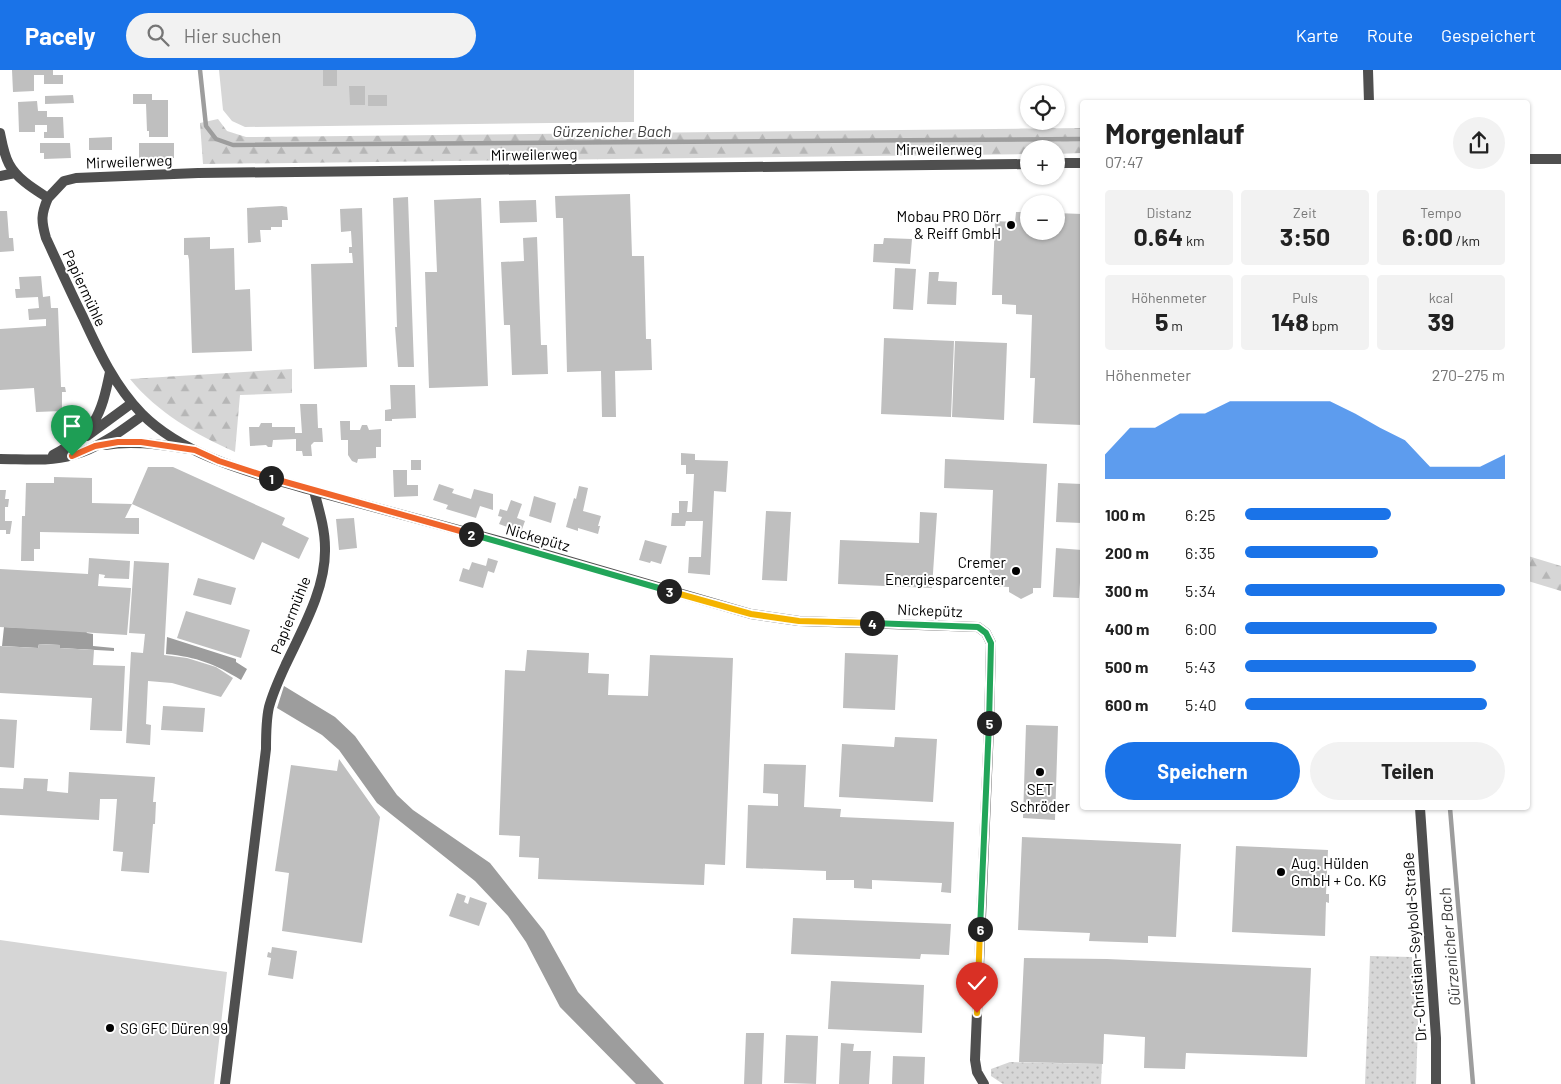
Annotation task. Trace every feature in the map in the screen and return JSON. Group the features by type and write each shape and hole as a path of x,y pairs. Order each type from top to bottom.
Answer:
{"street":[{"path":"1368,70 1369,100"},
{"path":"0,133 8,163 15,173 48,198"},
{"path":"1530,159 1561,158"},
{"path":"1065,163 1080,163"},
{"name":"Mirweilerweg","path":"48,198 64,181 76,178 198,173 1020,164"},
{"path":"0,176 15,173"},
{"name":"Papiermühle","path":"48,198 42,212 42,224 46,238 120,389 143,415 174,438 195,450 252,472 314,491 324,531 326,549 323,570 313,604 269,706 266,749 226,1084"},
{"path":"72,445 98,417 104,404 110,372"},
{"path":"46,458 95,431 132,403"},
{"path":"0,459 72,456 113,437 143,415"},
{"path":"95,446 118,442 141,442 195,450"},
{"name":"Nickepütz","path":"314,491 505,543 751,614 799,621 978,627 986,633 991,643 989,728 975,1060 977,1072 984,1084"},
{"name":"Dr.-Christian-Seybold-Straße","path":"1420,810 1436,1038 1436,1084"}],"green space":[{"path":"219,70 634,70 634,122 245,127 232,121 223,110"},
{"path":"218,119 227,131 246,137 1020,129 1065,130 1065,128 1080,128 1080,153 1065,154 1065,140 1020,140 1020,154 203,164 200,123"},
{"path":"292,369 292,393 240,395 235,452 192,430 165,412 130,379"},
{"path":"1530,557 1561,566 1561,591 1530,582"},
{"name":"SG GFC Düren 99","path":"0,940 227,972 214,1084 0,1084"},
{"path":"1370,956 1412,957 1418,1022 1416,1084 1365,1084"},
{"path":"1010,1062 1102,1064 1101,1084 1003,1084 991,1076 991,1069"}],"shaded area":[{"path":"4,627 86,631 93,634 93,646 114,648 114,651 60,648 60,645 39,644 38,648 2,646"},
{"path":"167,637 236,659 236,662 247,669 241,680 205,662 166,654"},
{"path":"284,686 335,717 355,736 397,795 413,810 490,863 544,931 578,992 664,1084 636,1084 560,1007 526,942 508,916 475,881 377,803 339,750 322,735 277,708"}],"building":[{"path":"12,70 53,70 53,75 63,75 63,84 44,84 44,75 34,75 34,91 13,92"},
{"path":"323,70 337,70 337,86 323,86"},
{"path":"349,86 365,86 365,105 350,105"},
{"path":"133,94 152,94 152,100 168,100 168,137 149,137 146,104 133,104"},
{"path":"73,95 74,103 45,104 45,96"},
{"path":"368,95 387,95 387,106 368,106"},
{"path":"37,101 38,111 47,111 47,117 63,117 64,138 44,138 44,132 47,132 47,125 35,125 35,132 19,132 18,102"},
{"path":"112,137 112,150 89,150 89,138"},
{"path":"40,143 70,143 71,158 44,159 44,153 40,153"},
{"path":"139,143 174,143 174,158 139,158"},
{"path":"630,194 632,256 644,256 646,339 651,339 652,370 615,371 616,417 602,417 601,371 567,372 563,218 556,218 555,196"},
{"path":"408,197 414,367 398,367 395,327 397,327 393,198"},
{"path":"481,198 488,386 429,388 425,272 437,272 434,200"},
{"path":"536,200 537,222 500,223 499,201"},
{"path":"287,207 288,220 282,220 282,227 260,230 261,242 248,243 247,208"},
{"path":"362,208 367,367 314,369 311,264 353,263 352,253 349,253 349,247 352,247 351,231 341,232 340,209"},
{"path":"0,211 7,211 9,238 13,238 14,251 0,252"},
{"path":"1016,212 1020,212 1020,240 1065,240 1065,213 1080,214 1080,425 1033,423 1035,378 1030,378 1032,315 1016,314 1016,305 1002,304 1002,295 992,295 995,221 1015,222"},
{"path":"210,237 210,249 234,248 235,290 250,289 252,351 192,353 189,260 188,255 184,255 184,238"},
{"path":"537,237 541,345 547,345 548,374 512,375 510,325 504,325 501,262 524,261 523,238"},
{"path":"884,238 912,239 910,264 873,262 874,244 883,244"},
{"path":"895,268 916,269 913,310 893,309"},
{"path":"929,272 939,272 938,281 957,282 956,305 927,304"},
{"path":"41,276 43,297 50,296 51,308 58,308 61,387 65,387 66,392 62,392 62,411 36,412 34,388 0,390 0,329 46,326 46,319 29,320 28,309 39,308 38,297 16,298 15,289 20,289 19,277"},
{"path":"884,338 954,341 951,417 881,414"},
{"path":"955,341 1007,343 1004,420 952,417"},
{"path":"390,385 415,385 416,418 385,421 385,410 391,409"},
{"path":"300,404 317,404 318,428 322,428 323,442 314,442 311,445 312,456 303,456 302,451 296,451 296,439 273,440 272,447 266,445 250,446 249,427 259,427 261,423 272,423 272,427 295,427 295,433 302,433"},
{"path":"340,421 350,421 350,430 360,430 362,425 367,425 369,430 381,429 381,447 376,447 376,458 358,459 357,463 352,461 348,455 348,440 341,440"},
{"path":"681,453 695,454 695,460 728,461 726,492 714,491 710,575 688,573 689,557 701,557 703,521 686,521 685,526 671,526 672,513 679,513 679,501 688,501 687,512 692,512 694,474 686,474 686,465 681,465"},
{"path":"945,459 1047,464 1041,588 1033,588 1033,593 1021,599 1009,592 1009,587 989,586 993,490 944,488"},
{"path":"411,460 421,460 421,470 411,470"},
{"path":"148,467 173,467 285,518 282,525 309,538 299,559 262,542 254,560 132,504"},
{"path":"393,470 407,470 407,485 418,485 418,496 394,497"},
{"path":"54,477 92,478 92,503 132,504 125,518 139,518 139,534 40,532 40,549 34,549 34,561 21,561 22,516 25,516 26,483 54,483"},
{"path":"1058,483 1080,484 1080,523 1056,522"},
{"path":"439,484 454,489 452,493 471,499 474,489 493,494 493,510 480,506 476,518 446,509 448,505 433,500"},
{"path":"579,486 588,488 583,511 601,516 598,534 578,528 578,531 566,527"},
{"path":"0,490 6,490 5,499 9,499 8,507 5,507 5,521 12,521 10,534 6,534 6,530 0,530"},
{"path":"534,496 556,503 551,523 529,516"},
{"path":"511,500 522,504 517,518 525,521 521,532 499,524 502,517 498,516 500,509 507,511"},
{"path":"766,511 791,512 787,581 762,580"},
{"path":"920,512 937,513 932,588 838,584 840,540 919,543"},
{"path":"354,518 357,548 339,550 336,519"},
{"path":"645,540 667,546 661,564 639,560"},
{"path":"1056,548 1080,550 1079,598 1053,597"},
{"path":"89,558 130,561 129,579 104,578 105,575 99,574 98,586 131,588 127,635 0,627 0,569 88,574"},
{"path":"488,558 498,561 494,573 488,571 483,588 459,581 463,568 469,570 472,562 486,566"},
{"path":"134,561 169,563 164,655 187,658 216,667 233,678 221,697 172,683 148,681 146,724 151,725 150,745 126,743 131,652 143,653 145,634 129,633"},
{"path":"198,578 236,588 231,605 193,595"},
{"path":"186,611 250,630 241,658 177,638"},
{"path":"39,644 60,645 60,648 94,650 93,665 125,666 122,731 90,730 92,698 0,693 0,646 38,648"},
{"path":"527,650 589,653 588,673 609,674 608,695 648,696 650,655 733,658 725,865 705,864 704,885 538,879 539,858 519,857 520,836 499,835 505,670 525,671"},
{"path":"845,653 898,655 895,710 843,708"},
{"path":"163,706 205,708 203,732 161,730"},
{"path":"0,719 17,720 14,768 0,767"},
{"name":"SET Schröder","path":"1026,725 1058,726 1055,820 1023,818"},
{"path":"895,737 937,739 933,802 839,797 842,744 894,747"},
{"path":"339,759 380,817 362,943 282,931 289,873 275,871 291,765 337,771"},
{"path":"764,764 806,765 804,807 841,809 840,817 954,822 951,893 941,892 942,883 872,880 872,889 854,888 854,880 826,880 826,871 746,868 748,805 778,806 778,794 763,793"},
{"path":"69,772 155,777 153,802 156,802 155,824 153,824 149,873 121,871 123,852 113,851 117,799 100,799 99,820 0,815 0,788 23,789 24,778 48,779 47,791 68,793"},
{"path":"1022,837 1181,844 1176,937 1148,936 1148,943 1089,941 1090,933 1018,930"},
{"name":"Aug. Hülden GmbH + Co. KG","path":"1236,846 1328,850 1326,894 1329,894 1329,903 1326,902 1325,936 1232,932"},
{"path":"457,893 466,896 464,902 468,904 470,897 487,903 479,926 449,916"},
{"path":"793,918 951,924 949,955 921,954 920,959 791,954"},
{"path":"272,947 297,951 293,979 268,975 271,958 267,957 268,952 271,953"},
{"path":"1024,958 1107,959 1311,968 1307,1057 1186,1053 1185,1069 1144,1068 1145,1037 1104,1034 1103,1064 1019,1062"},
{"path":"831,981 924,985 922,1033 828,1029"},
{"path":"746,1033 764,1033 762,1084 744,1084"},
{"path":"786,1035 818,1036 816,1084 784,1083"},
{"path":"841,1043 854,1044 853,1051 871,1051 869,1084 839,1084"},
{"path":"893,1056 925,1057 924,1084 892,1084"}],"waterway":[{"name":"Gürzenicher Bach","path":"200,70 206,126 216,139 233,145 1080,139"},
{"name":"Gürzenicher Bach","path":"1450,810 1473,1084"}],"place":[{"name":"Mobau PRO Dörr & Reiff GmbH","path":"1011,225"},
{"name":"Cremer Energiesparcenter","path":"1016,571"},
{"name":"SET Schröder","path":"1040,772"},
{"name":"Aug. Hülden GmbH + Co. KG","path":"1281,872"},
{"name":"SG GFC Düren 99","path":"110,1028"}],"route":[{"path":"72,456 95,446 118,442 141,442 195,450 219,461 314,491 496,540 751,614 799,621 978,627 986,633 991,643 977,1013"}]}
